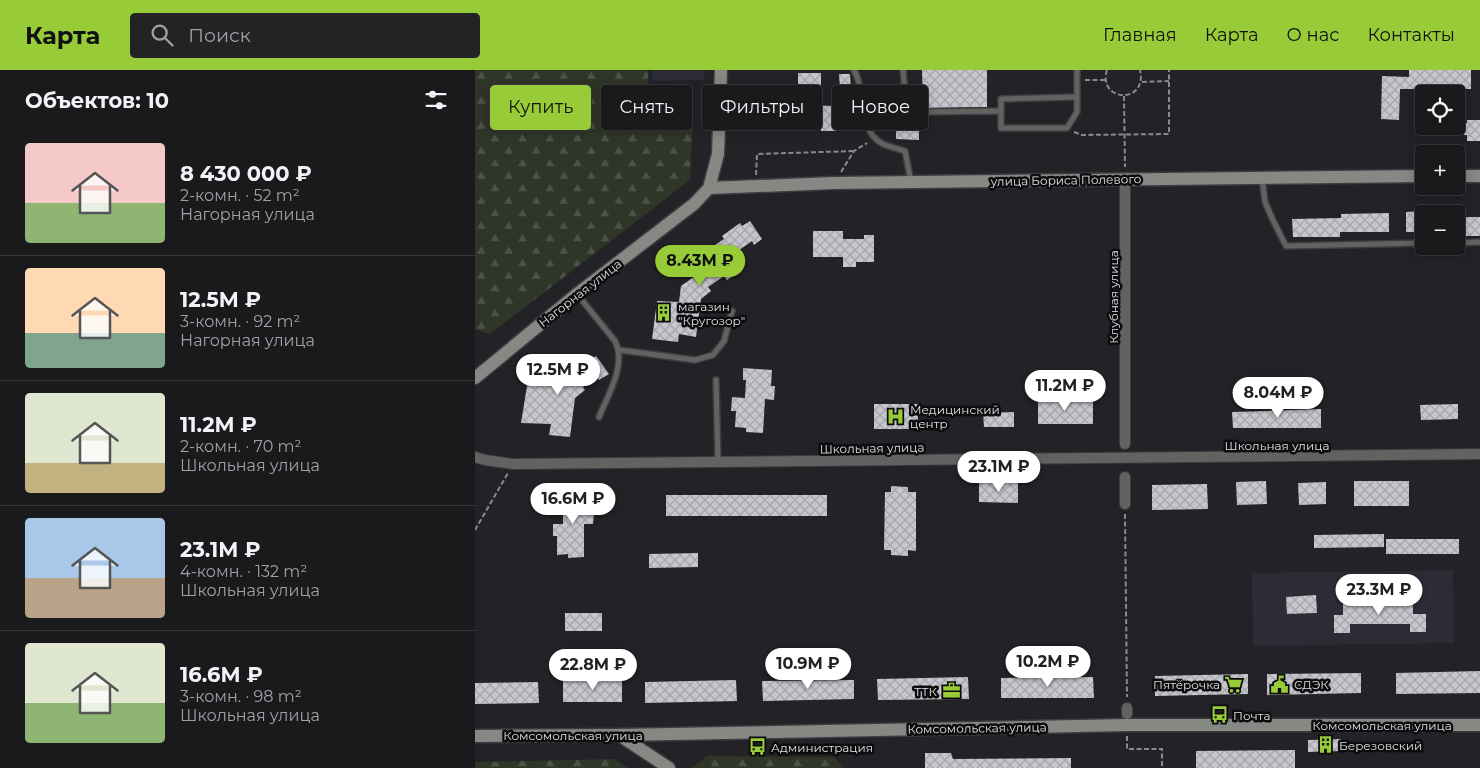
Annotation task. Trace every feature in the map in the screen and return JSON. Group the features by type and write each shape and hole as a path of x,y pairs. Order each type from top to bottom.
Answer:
{"main road":[{"name":"Нагорная улица","path":"475,378 577,294 694,204 709,188 718,154 721,70"},
{"name":"улица Бориса Полевого","path":"709,188 834,183 1415,176"},
{"path":"1465,176 1480,176"},
{"name":"Комсомольская улица","path":"475,736 1127,725 1480,725"},
{"path":"619,735 669,768"}],"street":[{"name":"Клубная улица","path":"1125,180 1125,444"},
{"name":"Школьная улица","path":"475,457 513,464 1480,454"},
{"path":"1125,477 1125,504"}],"lane":[{"path":"854,70 858,78 865,119 870,132 882,144 905,151 911,182"},
{"path":"903,70 904,85"},
{"path":"1077,70 1077,80 1077,97 1077,112 1067,128 1001,128 1001,99 1077,97"},
{"path":"928,112 1001,111"},
{"path":"1261,178 1265,202 1286,246 1415,243"},
{"path":"1465,243 1480,242"},
{"path":"577,294 615,341 620,350 619,366 599,417"},
{"path":"620,350 695,360 713,355 724,341 732,311"},
{"path":"716,380 718,462"}],"path":[{"path":"1107,70 1105,80 1107,85 1114,93 1124,96 1135,91 1141,82 1140,70"},
{"path":"1067,128 1081,135 1169,134 1169,70"},
{"path":"1077,80 1105,80"},
{"path":"1141,82 1169,81"},
{"path":"1124,96 1126,134 1125,180"},
{"path":"834,183 854,151 875,138 880,130"},
{"path":"755,186 757,154 854,151"},
{"path":"475,530 513,464"},
{"path":"1125,504 1127,711"},
{"path":"1127,734 1127,749 1162,749 1162,768"}],"shaded area":[{"path":"653,70 704,70 704,80 652,81"},
{"path":"1453,570 1454,643 1253,646 1252,573"}],"green space":[{"path":"475,70 648,70 649,85 601,85 601,130 692,130 692,116 693,117 690,180 490,334 475,329"},
{"path":"707,756 834,757 844,768 691,768"},
{"path":"614,759 628,768 475,768 475,762"}],"building":[{"path":"922,70 987,70 987,107 928,108 928,85 922,85"},
{"path":"1409,70 1471,70 1471,89 1465,89 1465,85 1415,85 1415,89 1400,89 1399,120 1381,119 1382,76 1409,77"},
{"path":"798,73 821,73 821,85 798,85"},
{"path":"839,74 850,74 851,85 840,85"},
{"path":"822,106 832,106 832,130 847,131 821,131"},
{"path":"1467,120 1480,120 1480,141 1467,141 1465,123 1467,123"},
{"path":"769,130 797,130 797,131"},
{"path":"896,130 919,130 919,140 896,139"},
{"path":"1406,212 1415,212 1415,232 1406,232"},
{"path":"1389,213 1389,232 1340,232 1340,237 1293,237 1292,219 1341,218 1341,214"},
{"path":"1465,217 1480,217 1480,236 1465,236"},
{"path":"750,221 762,239 754,245 752,241 735,253 738,256 727,264 734,275 727,280 724,276 708,287 711,291 701,299 696,337 679,334 678,342 652,339 657,301 679,302 681,286 695,276 693,273 721,254 715,245 724,239 722,236 740,223 742,226"},
{"path":"813,231 843,231 843,239 864,239 864,235 874,235 874,262 856,262 856,267 843,267 843,257 813,257"},
{"path":"596,356 609,374 599,380 597,377 583,387 585,390 575,398 570,437 549,435 551,424 521,423 527,386 530,379 546,367 558,380 586,360 587,363"},
{"path":"743,368 772,370 771,386 775,386 774,400 765,399 763,433 746,432 746,428 735,427 736,411 731,411 732,397 745,398 746,380 743,380"},
{"path":"1038,399 1093,399 1093,424 1038,424"},
{"name":"Медицинский центр","path":"874,404 918,404 918,429 874,429"},
{"path":"1458,404 1458,419 1421,420 1420,405"},
{"path":"1321,409 1321,428 1233,428 1232,412"},
{"path":"1014,412 1014,427 984,427 983,413"},
{"path":"1266,481 1267,504 1237,505 1236,482"},
{"path":"1354,481 1409,481 1409,506 1354,506"},
{"path":"1326,482 1326,504 1299,505 1298,483"},
{"path":"979,483 1018,483 1018,503 979,502"},
{"path":"1207,484 1208,509 1152,510 1152,485"},
{"path":"891,486 908,487 908,492 916,492 916,551 908,550 908,556 891,555 891,550 884,550 885,492 891,492"},
{"path":"563,493 589,494 589,513 594,513 593,524 584,524 584,557 568,558 568,554 557,555 557,536 553,536 553,524 563,524"},
{"path":"666,495 827,495 827,516 666,516"},
{"path":"1384,534 1384,547 1314,548 1314,535"},
{"path":"1386,539 1459,539 1459,554 1386,554"},
{"path":"698,553 698,567 649,568 649,554"},
{"path":"1316,595 1317,613 1287,614 1286,597"},
{"path":"1413,602 1413,614 1426,614 1426,632 1410,632 1410,624 1350,624 1350,633 1334,633 1334,615 1343,615 1343,603"},
{"path":"565,613 602,613 602,631 565,631"},
{"path":"1480,671 1480,693 1396,694 1396,673"},
{"path":"1361,673 1361,693 1267,695 1267,674"},
{"path":"1248,674 1248,694 1155,696 1155,676"},
{"path":"968,677 969,699 878,700 877,679"},
{"path":"1093,677 1094,698 1001,698 1001,678"},
{"path":"736,680 737,701 645,703 645,682"},
{"path":"854,680 854,699 763,701 762,681"},
{"path":"563,681 622,681 622,702 563,702"},
{"path":"538,682 539,703 475,704 475,683"},
{"name":"Березовский","path":"1341,739 1341,751 1308,752 1308,740"},
{"path":"1295,750 1295,768 1196,768 1196,751"},
{"path":"925,753 951,753 953,759 1071,758 1071,768 925,768"}],"place":[{"name":"магазин \"Кругозор\"","path":"664,313"},
{"name":"Медицинский центр","path":"896,416"},
{"name":"Пятёрочка","path":"1234,684"},
{"name":"СДЭК","path":"1280,684"},
{"name":"ТТК","path":"951,691"},
{"name":"Почта","path":"1219,715"},
{"name":"Березовский","path":"1325,745"},
{"name":"Администрация","path":"757,747"}]}
